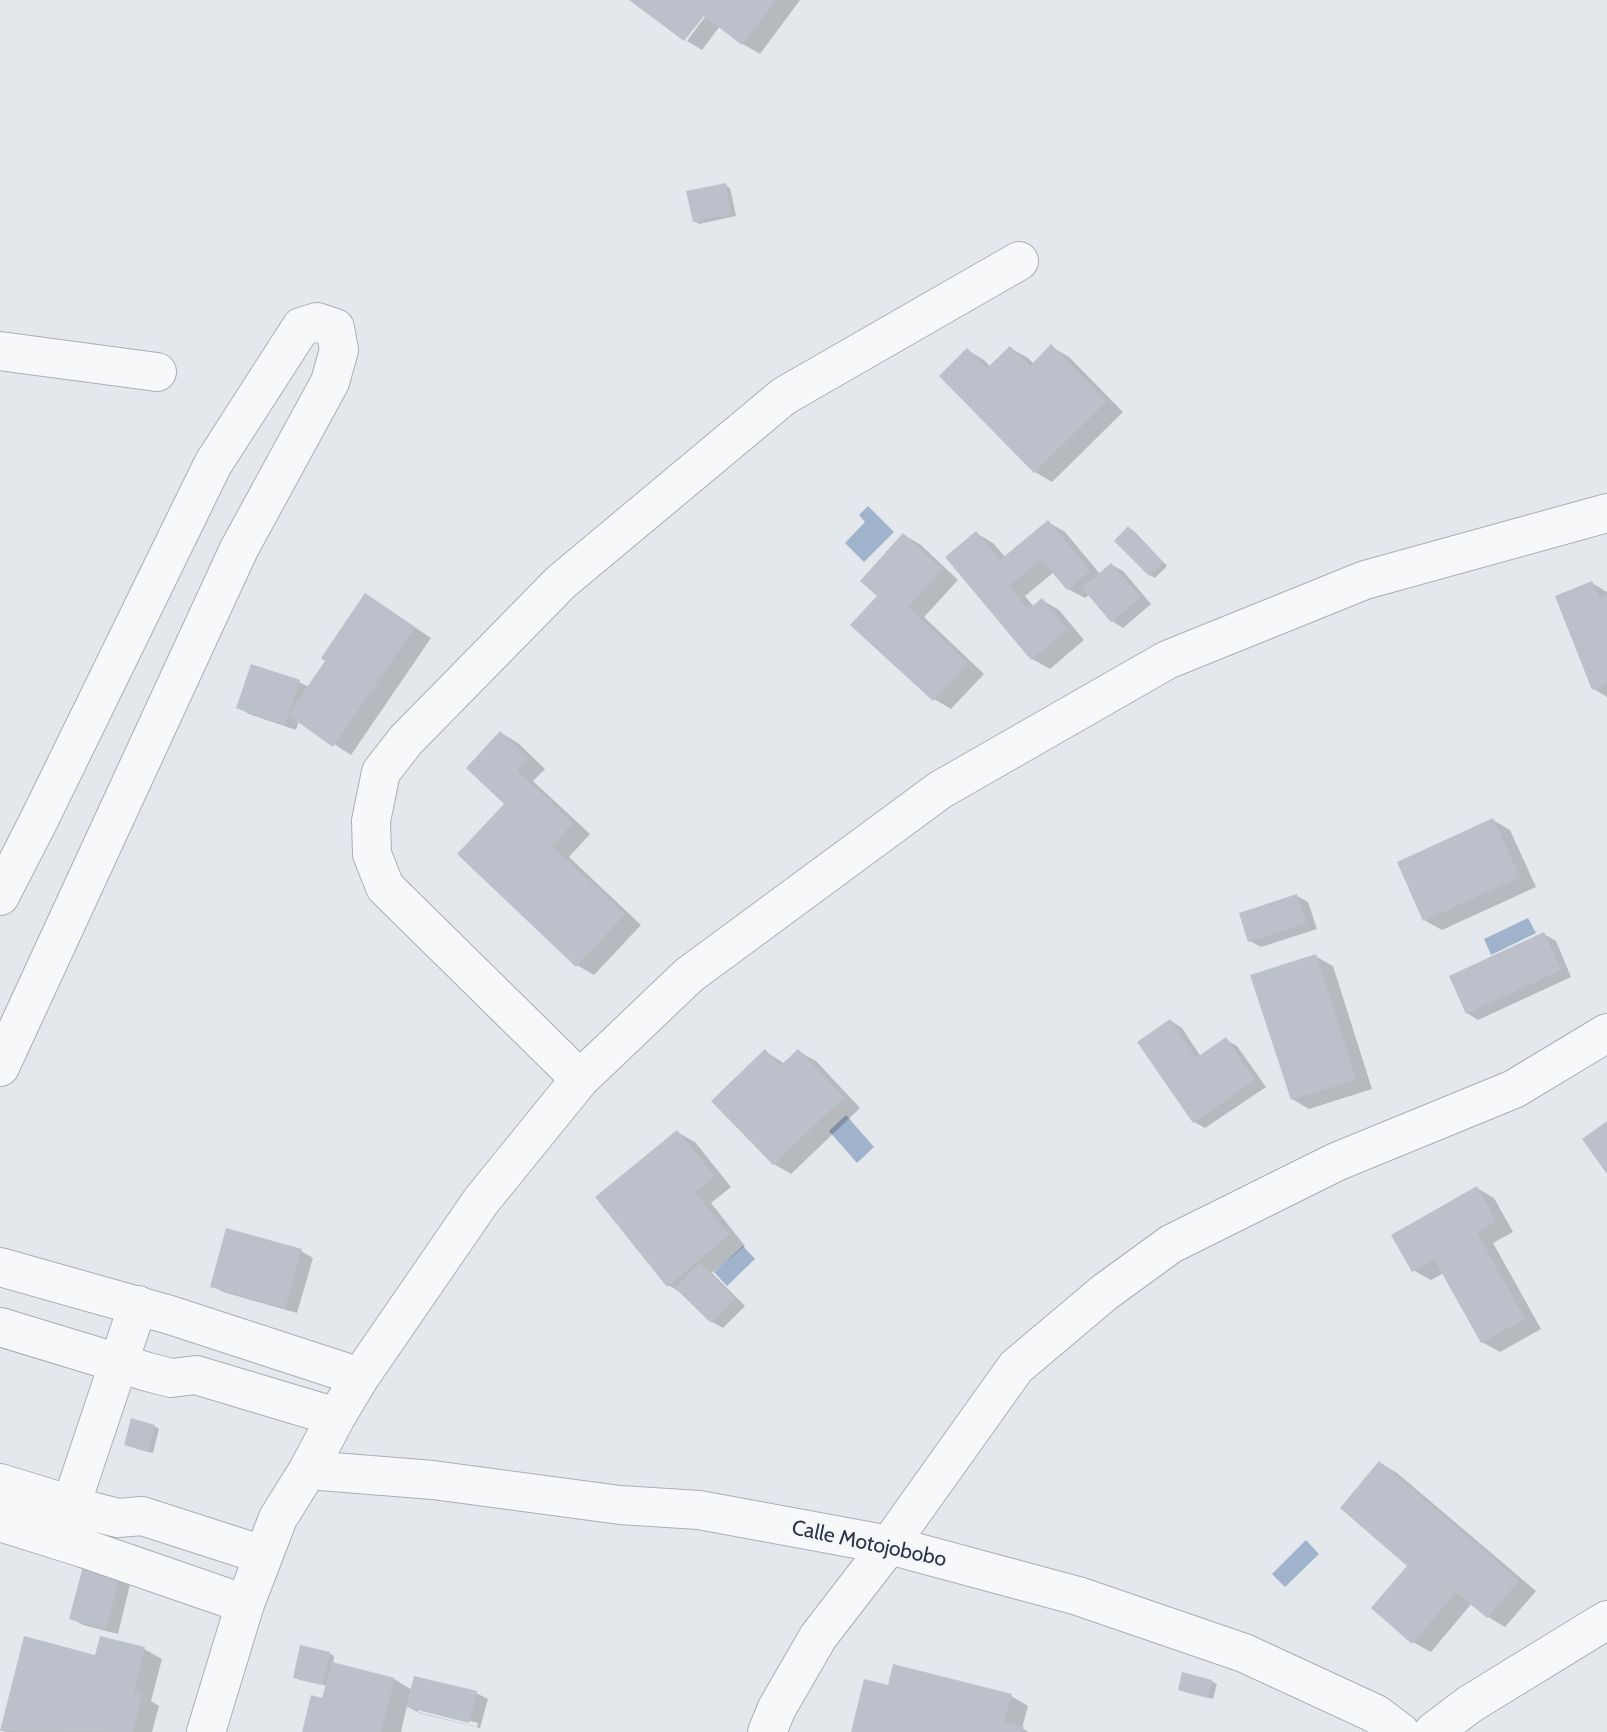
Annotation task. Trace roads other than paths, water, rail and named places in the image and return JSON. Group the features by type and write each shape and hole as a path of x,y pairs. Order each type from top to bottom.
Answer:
{"street":[{"path":"580,1079 385,887 372,854 371,821 381,772 406,740 561,582 784,396 1019,261"},
{"path":"0,896 213,464 300,327 317,322 335,328 339,350 330,382 239,549 0,1067"},
{"path":"0,351 157,372"},
{"path":"206,1732 245,1604 278,1518 360,1377 481,1201 580,1079 689,975 940,790 1167,660 1365,580 1607,513"},
{"path":"768,1732 777,1708 818,1637 889,1545 1016,1367 1105,1292 1171,1244 1336,1162 1514,1089 1607,1033"},
{"path":"0,1267 138,1306 360,1377"},
{"path":"0,1304 69,1324 171,1378 195,1375 336,1417"},
{"path":"59,1541 138,1306"},
{"path":"0,1327 123,1353"},
{"path":"0,1460 118,1518 142,1516 263,1555"},
{"name":"Calle Motojobobo","path":"308,1470 433,1480 620,1504 699,1510 889,1545 1078,1596 1244,1653 1376,1714 1400,1732"},
{"path":"0,1483 75,1495"},
{"path":"0,1522 245,1604"},
{"path":"1433,1732 1469,1704 1607,1620"}],"water":[{"path":"868,506 894,532 864,562 845,543 865,522 859,515"},
{"path":"1528,918 1536,933 1491,955 1484,939"},
{"path":"846,1115 874,1147 857,1163 829,1131"},
{"path":"743,1246 755,1259 727,1286 714,1272"},
{"path":"1306,1540 1319,1554 1285,1587 1272,1574"}]}
